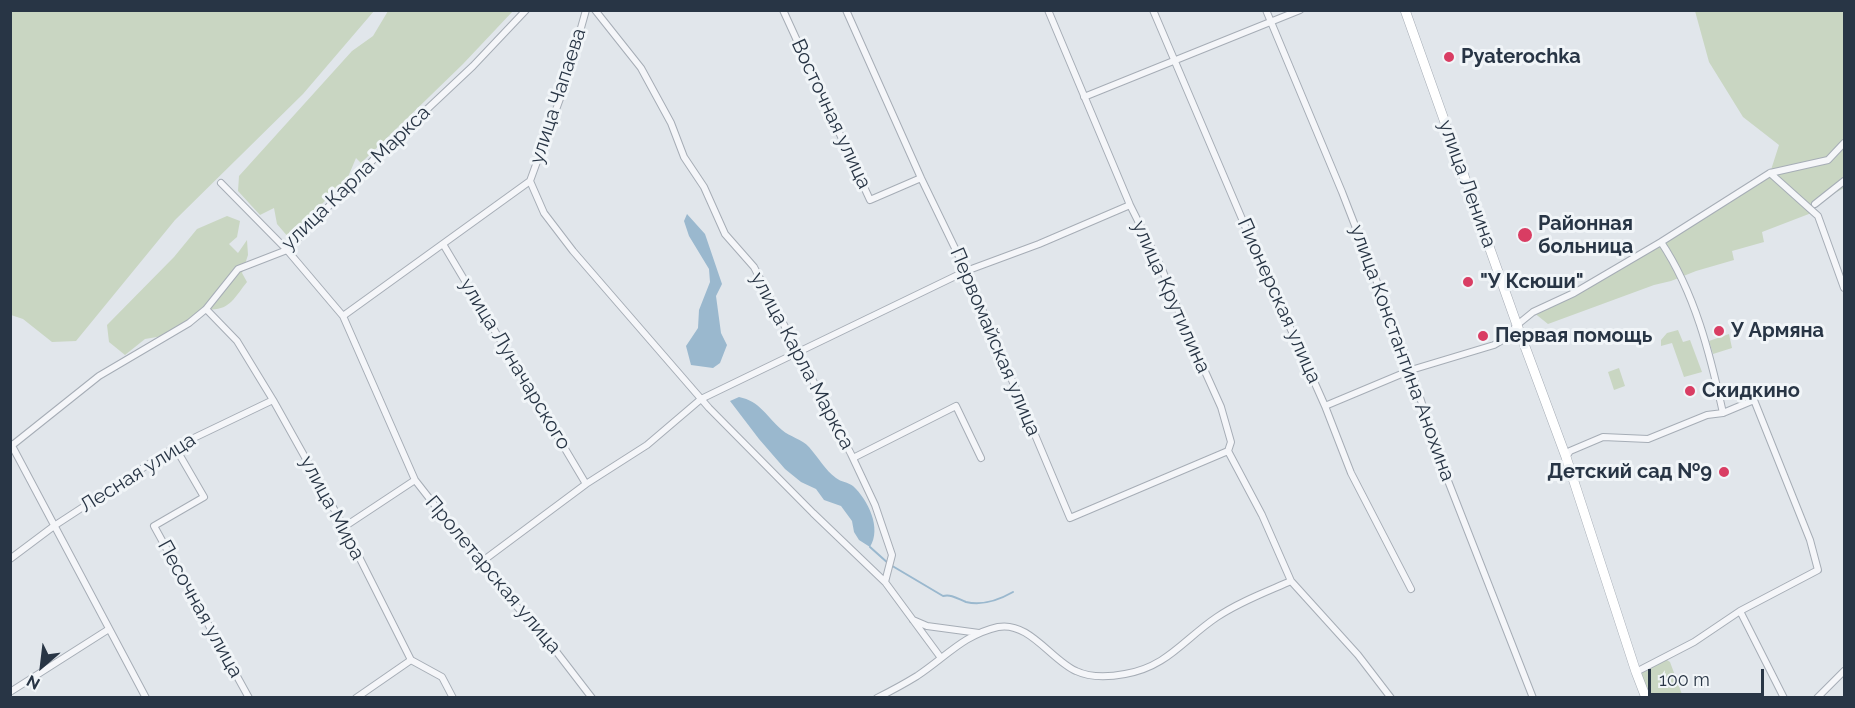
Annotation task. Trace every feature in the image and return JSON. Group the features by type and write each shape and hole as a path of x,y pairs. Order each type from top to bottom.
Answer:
{"main road":[{"name":"улица Ленина","path":"1405,10 1516,325 1566,457 1646,698"}],"street":[{"name":"улица Карла Маркса","path":"11,445 99,376 189,323 206,309 238,269 287,250 373,160 473,66 526,10"},
{"name":"улица Чапаева","path":"530,181 565,85 586,10"},
{"name":"улица Карла Маркса","path":"595,10 641,68 671,123 684,157 704,187 725,234 754,267 853,458 875,505 892,555 885,582"},
{"name":"Восточная улица","path":"783,10 870,200 921,177"},
{"name":"Первомайская улица","path":"846,10 966,271 1070,518 1228,451"},
{"name":"улица Крутилина","path":"1048,10 1130,205 1162,269 1221,407 1231,442 1228,451 1262,515 1291,581 1358,655 1391,698"},
{"name":"Пионерская улица","path":"1153,10 1325,406 1351,473 1412,589"},
{"name":"улица Константина Анохина","path":"1266,10 1342,192 1412,370 1443,468 1533,698"},
{"path":"1084,97 1300,10"},
{"path":"1325,406 1412,370 1494,345 1506,338 1516,325 1533,312 1574,293 1661,242 1770,173 1828,160 1845,143"},
{"path":"1770,173 1818,216 1845,288"},
{"path":"343,316 530,181 544,213 573,251 701,399 813,513 885,582 941,658"},
{"path":"1815,204 1845,181"},
{"name":"Пролетарская улица","path":"221,183 287,250 343,316 415,480 501,590 542,633 592,698"},
{"path":"480,563 586,484 647,445 701,399 966,271 1039,244 1130,205"},
{"path":"1661,242 1677,265 1698,321 1711,357 1723,412"},
{"name":"улица Луначарского","path":"443,244 586,484"},
{"name":"улица Мира","path":"206,309 237,341 273,400 344,527 411,660"},
{"name":"Лесная улица","path":"10,559 54,526 175,447 273,400"},
{"path":"1566,457 1570,451 1604,438 1648,439 1707,415 1723,412 1754,400 1810,540 1818,570 1740,611 1694,642 1636,672"},
{"path":"853,458 956,406 981,459"},
{"path":"11,445 146,698"},
{"name":"Песочная улица","path":"175,447 204,497 154,526 249,698"},
{"path":"344,527 415,480"},
{"path":"877,698 918,675 965,639 1000,627 1017,629 1035,639 1059,661 1076,671 1102,676 1124,675 1162,662 1217,617 1291,581"},
{"path":"1740,611 1784,698"},
{"path":"911,619 927,626 983,633"},
{"path":"10,692 109,629"},
{"path":"356,698 411,660 442,677 453,698"},
{"path":"1817,698 1845,671"}],"green space":[{"path":"10,11 374,11 303,94 175,220 76,341 52,342 23,319 11,315"},
{"path":"388,11 513,11 463,64 361,163 356,158 348,177 289,238 277,224 274,208 260,215 238,191 239,176 352,51 373,36"},
{"path":"1695,11 1843,11 1844,188 1815,204 1814,212 1762,232 1764,242 1732,251 1734,260 1654,285 1548,324 1533,312 1574,293 1770,173 1779,145 1743,117 1709,62"},
{"path":"227,216 240,221 237,237 229,244 238,253 247,240 248,255 242,273 247,282 230,303 220,308 206,309 169,335 145,339 125,355 109,342 107,325 174,257 197,229"},
{"path":"1678,330 1683,342 1690,340 1702,372 1684,377 1672,343 1661,346 1661,340 1667,333"},
{"path":"1729,334 1732,348 1713,354 1709,341"},
{"path":"1619,368 1625,386 1614,390 1608,372"},
{"path":"1664,658 1670,662 1683,697 1646,697 1636,672"}],"water":[{"path":"687,214 705,234 722,284 716,296 721,333 727,345 720,363 713,368 691,365 686,346 698,328 699,310 710,282 709,269 689,236 684,221"},
{"path":"739,397 758,406 782,430 806,444 832,475 859,492 868,506 874,523 875,531 870,547 859,540 854,532 852,521 841,506 824,500 816,489 801,482 785,469 730,401"}],"waterway":[{"path":"870,547 889,564 943,596 952,596 966,602 985,603 1013,592"}],"place":[{"name":"Pyaterochka","path":"1449,57"},
{"name":"Районная больница","path":"1525,235"},
{"name":"\"У Ксюши\"","path":"1468,282"},
{"name":"У Армяна","path":"1719,331"},
{"name":"Первая помощь","path":"1483,336"},
{"name":"Скидкино","path":"1690,391"},
{"name":"Детский сад №9","path":"1724,472"}]}
